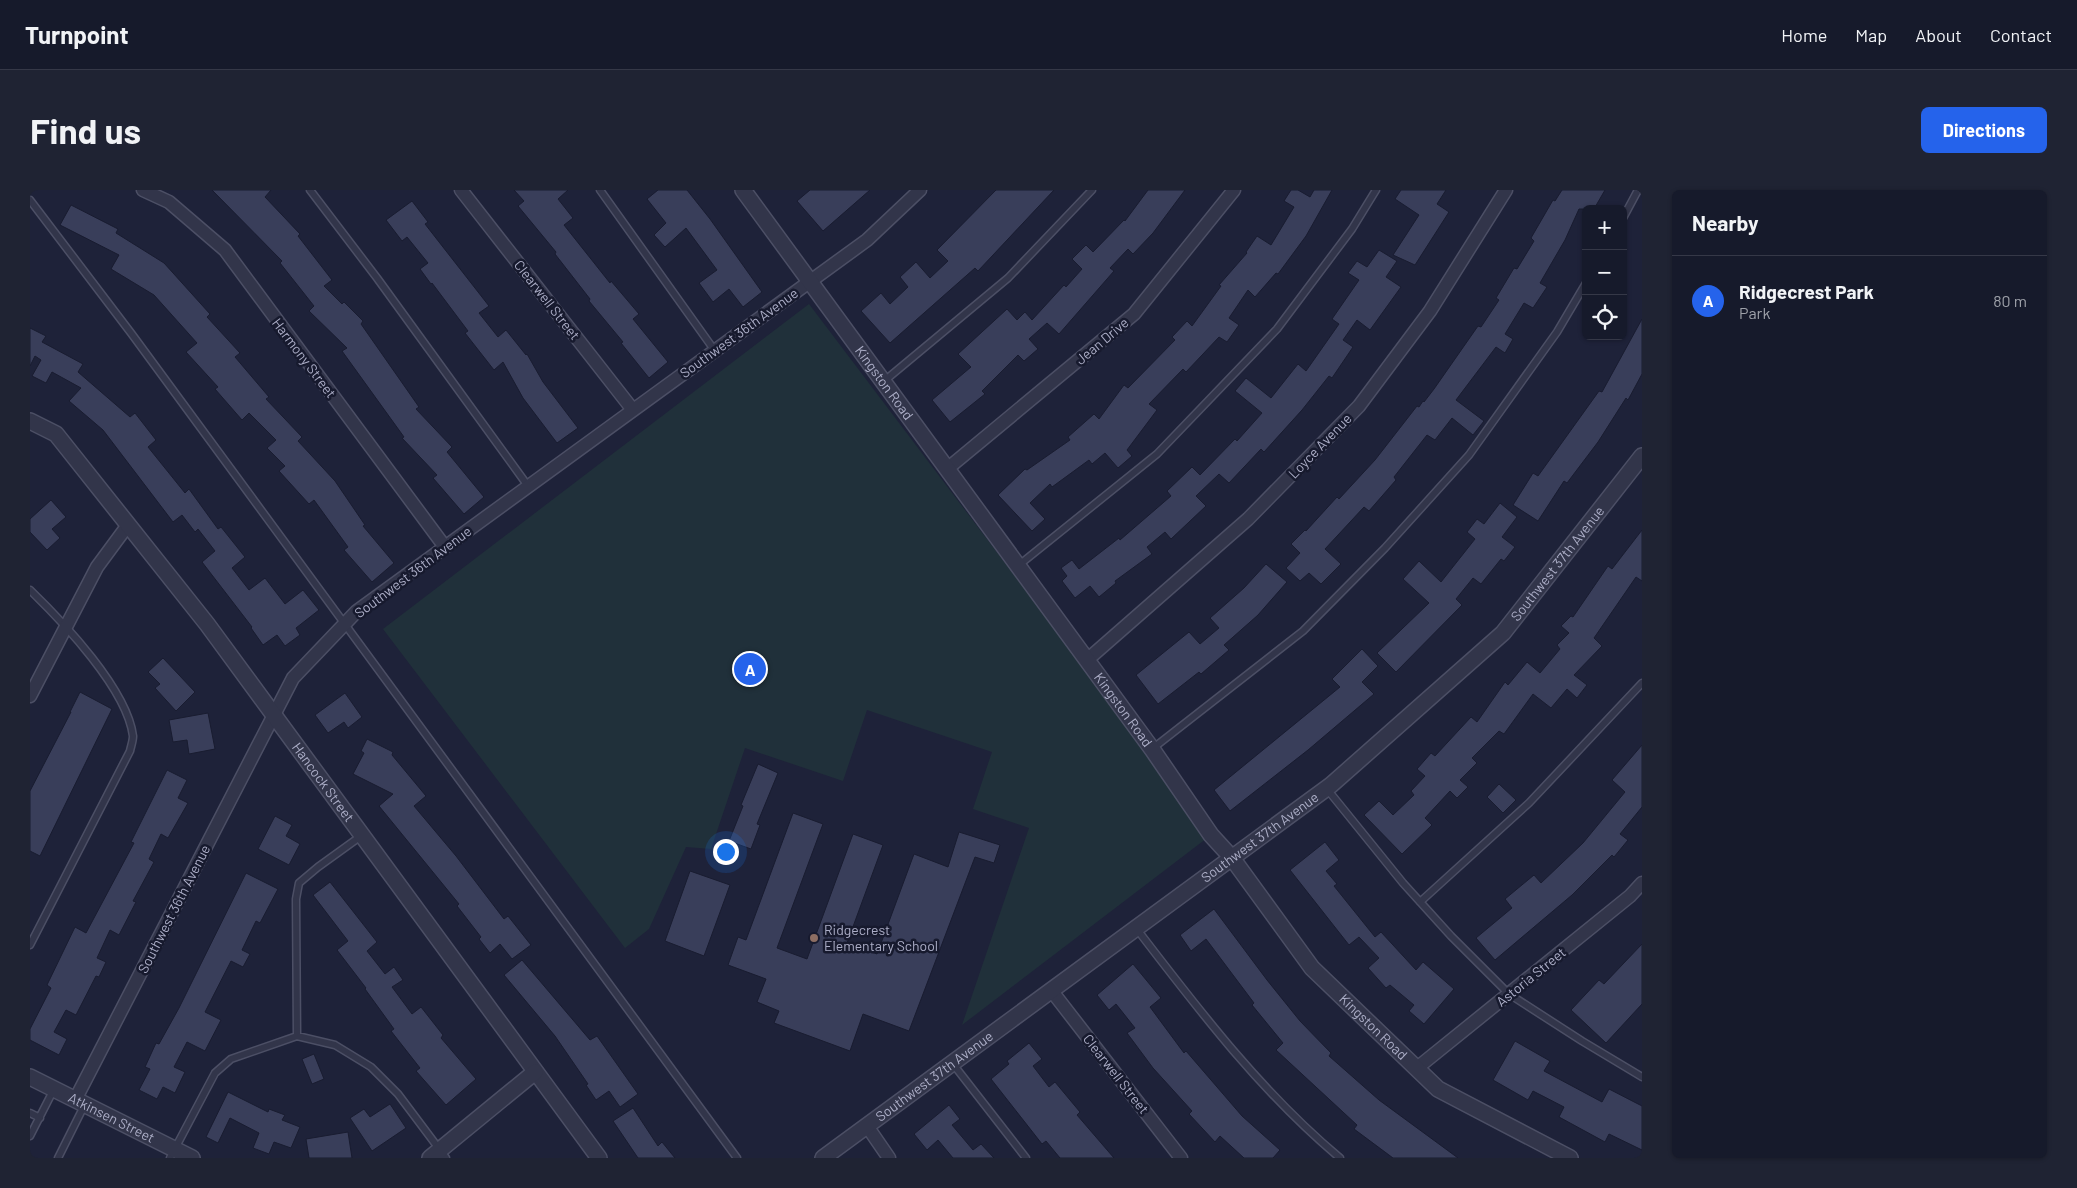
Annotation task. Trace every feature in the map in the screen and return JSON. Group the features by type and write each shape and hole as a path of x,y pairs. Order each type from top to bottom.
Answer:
{"street":[{"name":"Harmony Street","path":"143,190 169,202 225,250 445,547"},
{"name":"Clearwell Street","path":"461,190 633,410"},
{"name":"Kingston Road","path":"743,190 1152,749 1211,835 1232,858 1312,968 1438,1089 1570,1158"},
{"name":"Southwest 36th Avenue","path":"80,1103 293,678 357,611 867,240 920,190"},
{"name":"Jean Drive","path":"947,469 1134,314 1234,190"},
{"name":"Loyce Avenue","path":"1087,660 1248,519 1359,406 1430,310 1506,190"},
{"name":"Hancock Street","path":"30,421 56,434 207,624 598,1158"},
{"name":"Southwest 37th Avenue","path":"823,1158 1326,788 1503,633 1642,456"},
{"path":"30,696 98,567 128,525"},
{"name":"Astoria Street","path":"1417,1068 1630,896 1642,882"},
{"name":"Clearwell Street","path":"1051,990 1181,1158"},
{"path":"439,1155 535,1072"},
{"name":"Atkinsen Street","path":"30,1077 172,1154 192,1158"},
{"path":"867,1126 889,1158"}],"lane":[{"path":"310,190 378,278 528,486"},
{"path":"600,190 715,351"},
{"path":"884,382 1008,278 1092,190"},
{"path":"1018,566 1157,454 1277,330 1352,229 1376,190"},
{"path":"1627,211 1638,190"},
{"path":"30,200 131,333 737,1158"},
{"path":"1152,749 1303,631 1385,548 1469,455 1557,332 1582,290"},
{"path":"30,590 67,626 118,696 129,722 133,738 130,751 30,945"},
{"path":"1420,902 1529,803 1642,683"},
{"path":"1326,788 1420,902 1509,994 1582,1042 1641,1074"},
{"path":"297,1036 296,899 299,883 318,866 362,835"},
{"path":"1136,928 1184,992 1258,1079 1320,1141 1340,1158"},
{"path":"172,1154 215,1073 231,1059 297,1036 335,1046 371,1067 398,1094 439,1155"},
{"path":"952,1063 1026,1158"},
{"path":"30,1136 54,1089"},
{"path":"58,1158 80,1103"},
{"path":"30,1113 40,1118"}],"shaded area":[{"path":"809,304 1211,835 962,1025 1029,828 973,809 992,752 867,710 843,781 745,748 711,849 686,847 649,929 625,948 383,629"}],"building":[{"path":"212,190 271,190 265,197 300,234 298,236 332,280 324,286 363,321 361,324 419,407 416,409 452,447 447,452 484,497 464,514 433,478 437,475 402,438 404,437 342,351 347,348 309,311 314,306 280,263 282,261"},
{"path":"514,190 568,190 558,199 573,218 564,225 610,283 611,281 639,314 633,319 668,362 649,378 621,343 623,342 589,301 590,299 555,254 556,252 518,206 524,201"},
{"path":"658,190 687,190 762,292 743,307 729,289 713,302 699,283 717,270 686,228 665,247 654,235 666,223 647,199"},
{"path":"810,190 870,190 823,231 797,201"},
{"path":"996,190 1054,190 978,271 975,268 890,343 861,311 881,293 890,304 908,287 900,277 916,262 930,278 948,261 937,250"},
{"path":"1148,190 1185,190 1153,233 1133,254 1128,249 1110,268 1114,271 1059,334 1047,323 1029,339 1038,349 1024,361 1018,355 982,391 985,394 950,422 932,400 971,367 958,354 1007,309 1017,320 1025,312 1032,320 1064,285 1066,287 1082,269 1072,259 1086,245 1093,252 1125,221"},
{"path":"1291,190 1298,190 1310,197 1314,190 1332,190 1306,236 1278,274 1276,273 1255,297 1248,290 1229,318 1239,325 1227,342 1219,337 1186,372 1183,369 1149,404 1157,410 1127,450 1132,456 1118,468 1105,453 1092,464 1089,460 1052,487 1050,484 1030,503 1045,519 1032,531 998,495 1025,469 1027,470 1070,440 1068,437 1094,414 1099,419 1124,385 1128,388 1175,340 1172,337 1187,321 1192,326 1221,286 1219,285 1247,253 1257,236 1271,245 1294,207 1284,201"},
{"path":"1401,190 1446,190 1437,204 1449,212 1415,265 1393,255 1419,215 1395,199"},
{"path":"1562,190 1605,190 1596,205 1582,205 1582,209 1579,209 1565,240 1540,283 1547,287 1533,308 1524,303 1505,334 1513,339 1505,353 1496,347 1456,400 1484,421 1473,435 1452,418 1435,440 1427,435 1394,477 1396,480 1369,511 1364,507 1325,549 1341,564 1321,584 1309,573 1300,581 1286,568 1300,553 1291,544 1306,531 1337,497 1339,499 1375,460 1417,406 1419,407 1424,402 1478,326 1481,327 1499,300 1496,298 1514,268 1517,269 1534,241 1531,238 1553,200 1555,201"},
{"path":"412,201 428,222 425,224 489,306 479,313 498,337 506,330 527,354 543,382 578,428 557,443 523,398 503,362 494,370 465,333 468,331 420,269 428,263 407,237 402,241 386,220"},
{"path":"71,205 118,229 116,233 164,263 210,314 207,317 240,353 235,357 269,397 266,399 302,437 298,441 335,481 365,525 363,526 394,563 372,582 344,550 348,547 314,500 309,504 279,471 285,466 267,448 276,440 249,413 242,420 215,389 218,387 186,352 197,343 154,295 111,269 119,255 60,225"},
{"path":"1379,250 1397,261 1386,277 1401,287 1370,330 1357,320 1343,340 1353,347 1332,378 1329,376 1302,410 1264,452 1261,449 1229,483 1219,474 1196,496 1206,506 1171,539 1165,532 1147,547 1152,554 1115,581 1116,583 1099,597 1090,586 1075,598 1062,581 1067,576 1061,568 1072,560 1079,569 1119,538 1120,540 1171,496 1167,491 1192,467 1200,475 1235,439 1237,441 1262,413 1235,391 1246,378 1271,398 1298,364 1306,371 1339,324 1332,319 1359,280 1348,273 1357,261 1367,267"},
{"path":"1642,319 1642,374 1628,400 1626,398 1598,442 1567,483 1564,481 1538,521 1513,505 1533,473 1538,476 1599,391 1602,392"},
{"path":"30,328 46,336 42,342 83,364 78,372 130,417 135,413 156,440 148,447 185,493 189,489 218,529 221,527 245,557 232,568 249,590 265,578 285,604 303,590 319,610 296,628 300,635 285,646 277,635 263,645 252,627 202,562 215,551 198,529 195,532 182,515 173,522 103,430 69,401 81,388 52,372 46,383 32,376 41,360 35,356 30,366"},
{"path":"51,500 66,517 52,529 60,538 47,550 30,532 30,519"},
{"path":"1500,503 1517,517 1502,537 1515,547 1504,561 1501,559 1481,584 1473,578 1456,599 1462,605 1396,672 1377,653 1429,603 1403,579 1419,561 1441,582 1475,539 1467,532 1477,519 1484,524"},
{"path":"1642,530 1642,581 1636,577 1594,638 1602,646 1574,675 1587,685 1577,698 1567,689 1551,708 1533,694 1504,734 1499,731 1472,758 1477,763 1460,780 1468,787 1457,798 1450,791 1425,818 1432,825 1402,854 1364,815 1379,801 1393,815 1414,795 1411,791 1425,776 1417,769 1431,753 1435,756 1471,717 1477,722 1505,682 1508,685 1527,662 1540,673 1560,649 1557,645 1569,633 1561,626 1571,616 1573,617 1608,566 1612,569"},
{"path":"1266,564 1287,582 1258,615 1224,645 1229,650 1201,674 1199,672 1158,704 1136,675 1189,632 1200,644 1219,628 1210,618 1244,588"},
{"path":"1362,649 1378,666 1362,682 1374,694 1308,750 1230,811 1214,790 1340,687 1332,679"},
{"path":"163,658 195,692 176,711 155,688 160,684 148,672"},
{"path":"80,692 112,709 40,856 30,851 30,791"},
{"path":"345,693 362,717 348,728 344,722 328,733 315,715"},
{"path":"208,713 215,749 189,754 187,740 173,742 169,720"},
{"path":"367,739 393,752 392,755 426,796 414,806 456,856 504,919 508,916 531,945 512,959 500,944 490,953 479,939 481,937 457,906 459,904 379,806 393,794 353,774 364,753 361,751"},
{"path":"1642,745 1642,807 1620,834 1628,840 1614,857 1612,855 1572,895 1495,960 1476,938 1512,908 1505,899 1534,875 1541,883 1583,843 1625,792 1612,780"},
{"path":"758,764 778,773 757,824 760,825 751,849 729,841"},
{"path":"167,770 187,780 178,798 188,803 168,838 161,834 149,859 154,862 133,901 136,902 119,935 110,930 97,958 106,962 99,977 96,976 76,1015 66,1010 54,1032 67,1039 59,1055 30,1040 30,1029 51,988 47,985 75,927 86,933 134,843 131,842"},
{"path":"1499,784 1516,800 1503,813 1487,797"},
{"path":"793,813 823,824 777,948 807,959 853,834 883,845 847,943 877,954 914,854 948,867 959,832 1000,845 994,863 975,857 909,1031 863,1014 850,1051 774,1023 779,1011 757,1002 766,979 728,965 738,937 746,940"},
{"path":"275,816 292,825 286,836 300,844 289,865 258,849"},
{"path":"1325,842 1339,860 1326,871 1337,884 1334,886 1375,937 1381,932 1416,970 1423,962 1454,989 1424,1024 1409,1011 1414,1005 1390,985 1386,988 1368,968 1379,958 1359,937 1349,945 1290,870"},
{"path":"690,871 730,885 704,956 665,941"},
{"path":"246,873 278,889 260,923 256,921 242,950 250,954 243,967 231,961 205,1012 221,1020 205,1051 187,1042 174,1067 185,1072 175,1093 163,1087 157,1099 139,1090 150,1069 145,1067 156,1043 159,1044 179,1008"},
{"path":"330,882 377,942 367,951 385,974 394,967 403,980 392,987 412,1014 421,1007 443,1035 441,1038 476,1079 446,1105 416,1071 420,1068 391,1031 394,1029 337,950 348,941 313,895"},
{"path":"1214,909 1300,1021 1331,1053 1329,1056 1379,1100 1458,1158 1393,1158 1354,1129 1357,1125 1276,1050 1283,1043 1252,1005 1254,1003 1206,939 1191,951 1180,935"},
{"path":"1642,944 1642,1004 1606,1043 1571,1010 1599,980 1604,984"},
{"path":"522,960 590,1040 597,1036 638,1094 620,1107 609,1091 596,1100 586,1085 588,1084 555,1036 504,975"},
{"path":"1133,964 1161,998 1150,1007 1184,1053 1186,1051 1242,1116 1280,1150 1273,1158 1244,1158 1220,1136 1215,1142 1189,1114 1192,1111 1153,1068 1127,1033 1135,1028 1116,1004 1109,1010 1097,995"},
{"path":"1515,1041 1550,1061 1544,1071 1602,1102 1609,1089 1642,1106 1642,1150 1609,1134 1605,1142 1559,1117 1564,1107 1533,1091 1528,1100 1493,1080"},
{"path":"1029,1043 1042,1059 1033,1066 1049,1087 1055,1082 1080,1112 1077,1115 1114,1158 1060,1158 1046,1141 1042,1144 991,1079 1009,1064 1007,1061"},
{"path":"314,1054 324,1079 312,1084 302,1059"},
{"path":"228,1092 268,1112 269,1109 285,1115 282,1120 300,1127 291,1148 274,1142 269,1154 253,1148 259,1133 230,1118 218,1143 206,1137"},
{"path":"390,1104 406,1128 372,1151 350,1118 364,1109 370,1117"},
{"path":"949,1105 960,1119 952,1125 973,1150 981,1144 994,1158 953,1158 938,1140 927,1150 914,1134"},
{"path":"633,1108 658,1146 662,1142 675,1158 638,1158 613,1121"},
{"path":"348,1132 352,1158 309,1158 306,1139"}],"place":[{"name":"Ridgecrest Park","path":"750,669"},
{"name":"Ridgecrest Elementary School","path":"814,938"}]}
